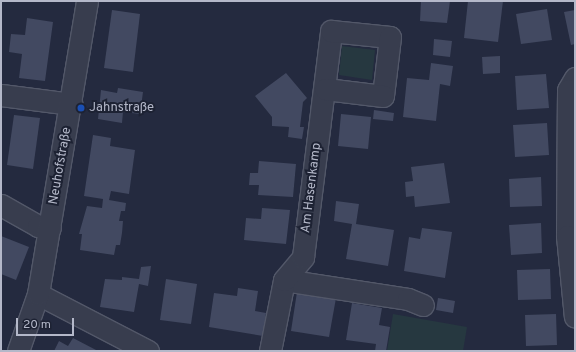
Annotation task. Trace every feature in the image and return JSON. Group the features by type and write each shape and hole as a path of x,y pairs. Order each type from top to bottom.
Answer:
{"street":[{"name":"Neuhofstraße","path":"18,351 38,294 72,104 87,1"},
{"path":"575,78 568,90 567,228 569,279 575,317"},
{"name":"Am Hasenkamp","path":"270,351 284,280 303,257 325,89"},
{"path":"1,94 72,104"},
{"path":"1,205 38,226 50,228"},
{"path":"284,280 408,299 423,305"},
{"path":"38,294 148,351"}],"shaded area":[{"path":"342,46 375,50 372,80 339,75"},
{"path":"393,314 467,327 463,351 387,351"}],"building":[{"path":"421,1 450,1 447,23 420,21"},
{"path":"468,1 503,1 498,42 464,38"},
{"path":"547,9 552,40 521,44 516,14"},
{"path":"112,10 140,14 133,72 104,68"},
{"path":"575,10 575,44 571,45 564,12"},
{"path":"27,18 53,22 45,81 19,78 22,54 9,52 11,34 25,35"},
{"path":"434,39 452,41 450,57 433,55"},
{"path":"500,56 500,73 483,74 482,57"},
{"path":"431,63 453,66 450,86 440,84 436,121 403,117 407,78 429,80"},
{"path":"286,73 307,98 303,102 300,127 304,127 302,139 288,137 289,127 272,126 272,117 255,96"},
{"path":"546,74 549,108 517,110 515,76"},
{"path":"118,88 143,92 140,114 123,112 122,123 98,119 101,90 117,93"},
{"path":"374,110 394,113 393,121 373,119"},
{"path":"341,114 371,117 368,149 338,146"},
{"path":"14,115 40,118 33,169 7,165"},
{"path":"547,123 549,155 515,157 513,125"},
{"path":"93,135 111,138 110,146 135,150 129,194 111,191 109,200 126,203 125,211 121,211 119,221 123,221 120,245 116,245 114,255 80,250 82,234 79,234 87,206 102,208 103,199 84,196"},
{"path":"259,161 296,164 293,197 258,195 259,185 249,185 250,173 258,173"},
{"path":"444,163 450,203 415,207 414,196 406,197 405,182 413,181 411,167"},
{"path":"541,177 542,206 510,207 509,179"},
{"path":"336,201 359,204 356,224 394,230 388,266 346,259 352,224 334,221"},
{"path":"262,208 290,210 286,244 244,240 246,218 261,219"},
{"path":"541,223 542,253 511,255 509,225"},
{"path":"422,228 452,232 445,278 404,271 409,237 420,239"},
{"path":"1,236 29,247 16,280 1,274"},
{"path":"151,266 148,286 139,284 134,312 100,307 105,279 122,280 122,277 139,279 141,267"},
{"path":"550,269 551,299 518,300 517,270"},
{"path":"166,279 197,284 191,324 160,320"},
{"path":"238,288 258,291 255,311 266,313 263,336 209,327 214,293 237,296"},
{"path":"297,292 336,298 329,337 291,331"},
{"path":"438,298 455,301 453,313 436,310"},
{"path":"352,303 382,308 379,325 390,327 386,351 375,351 376,344 346,340"},
{"path":"556,314 557,345 526,346 525,315"},
{"path":"73,338 98,351 54,351 59,341 68,346"}],"place":[{"name":"Jahnstraße","path":"81,108"}]}
